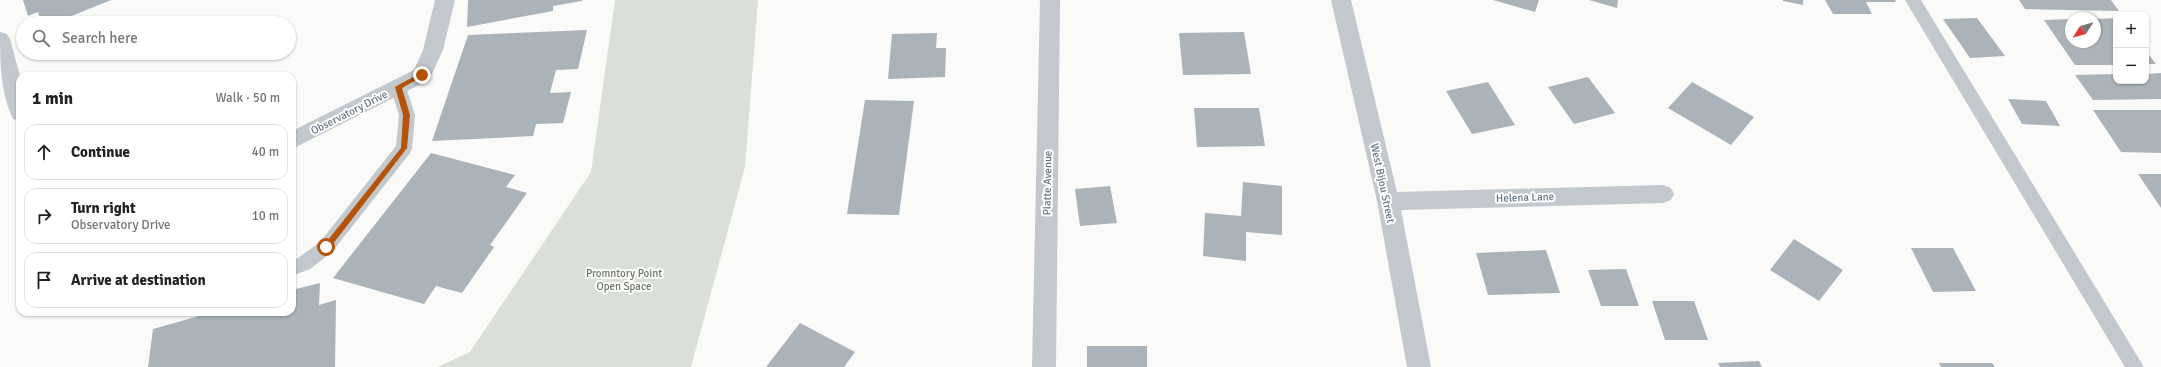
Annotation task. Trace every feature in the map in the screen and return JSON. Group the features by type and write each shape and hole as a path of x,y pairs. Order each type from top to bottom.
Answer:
{"street":[{"name":"Observatory Drive","path":"296,139 422,75 433,50 445,0"},
{"name":"Platte Avenue","path":"1044,367 1050,0"},
{"name":"West Bijou Street","path":"1341,0 1388,201 1419,367"},
{"path":"0,39 16,98"},
{"name":"Helena Lane","path":"1388,201 1663,194"}],"lane":[{"path":"1912,0 2135,367"},
{"path":"296,267 304,264 326,247 404,148 406,115 398,87"}],"green space":[{"name":"Promntory Point Open Space","path":"615,0 758,0 745,167 691,367 438,367 470,352 591,172"}],"building":[{"path":"23,0 111,0 71,16 39,16 38,12 28,16"},
{"path":"468,0 582,1 553,6 553,11 467,27"},
{"path":"1493,0 1539,0 1535,12"},
{"path":"1589,0 1618,0 1617,8"},
{"path":"1803,0 1803,5 1783,1"},
{"path":"1825,0 1895,0 1896,2 1866,2 1872,14 1833,14"},
{"path":"2019,0 2111,0 2119,11 2025,9"},
{"path":"1977,18 2005,56 1970,58 1943,19"},
{"path":"2113,18 2113,65 2075,65 2044,20 2065,19 2065,48 2101,48 2101,19"},
{"path":"587,30 578,69 556,70 550,93 571,92 563,123 536,124 533,136 432,141 468,35"},
{"path":"1244,32 1251,74 1183,75 1179,33"},
{"path":"937,33 936,48 946,48 945,77 888,79 892,34"},
{"path":"2149,55 2156,64 2149,64"},
{"path":"2161,73 2161,99 2093,100 2075,75 2113,74 2113,84 2149,84 2149,74"},
{"path":"1588,77 1615,113 1574,124 1548,87"},
{"path":"1488,82 1515,125 1472,134 1446,91"},
{"path":"1692,82 1754,117 1731,145 1668,108"},
{"path":"2008,99 2046,101 2060,126 2022,124"},
{"path":"865,100 914,101 899,215 847,214"},
{"path":"1194,108 1259,108 1265,146 1197,147"},
{"path":"2093,110 2161,110 2161,153 2121,152"},
{"path":"431,153 515,175 506,187 527,193 490,245 494,247 462,293 436,286 424,304 333,278"},
{"path":"2138,174 2161,174 2161,208"},
{"path":"1243,182 1282,186 1282,235 1246,232 1246,261 1203,256 1205,213 1241,216"},
{"path":"1110,186 1117,223 1080,226 1075,189"},
{"path":"1794,239 1843,270 1819,301 1770,270"},
{"path":"1911,248 1953,248 1976,291 1933,292"},
{"path":"1546,250 1560,293 1488,295 1476,253"},
{"path":"1626,269 1639,306 1601,306 1588,270"},
{"path":"320,283 319,305 336,300 335,367 148,367 153,329 199,316 296,316 296,289"},
{"path":"1652,301 1694,301 1708,340 1665,340"},
{"path":"800,323 855,352 844,367 766,367"},
{"path":"1087,346 1147,346 1147,367 1087,367"},
{"path":"1759,361 1762,367 1720,367 1718,363"},
{"path":"1939,363 1992,363 1995,367 1941,367"}],"route":[{"path":"326,247 404,148 407,123 398,87 422,75"}]}
